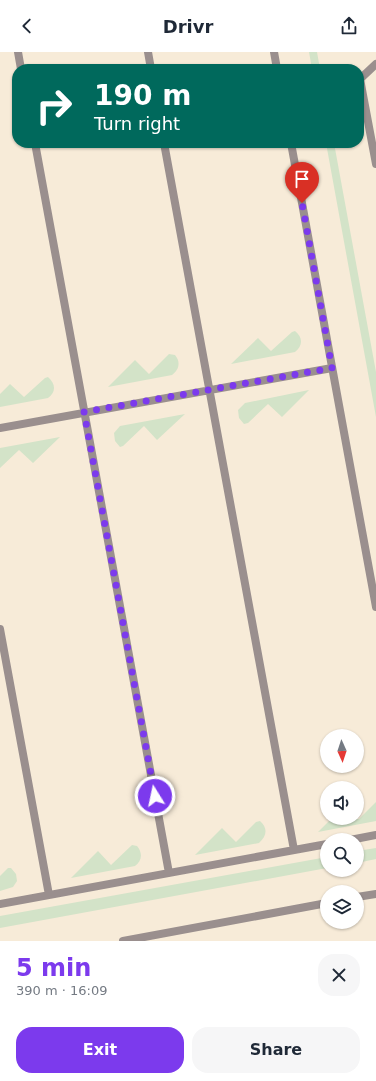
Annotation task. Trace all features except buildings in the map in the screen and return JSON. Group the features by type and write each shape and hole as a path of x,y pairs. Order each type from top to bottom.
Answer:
{"lane":[{"path":"18,52 20,64"},
{"path":"148,52 150,64"},
{"path":"274,52 276,64"},
{"path":"364,75 376,64"},
{"path":"364,100 376,164"},
{"path":"36,148 169,873"},
{"path":"165,148 294,850"},
{"path":"292,148 376,607"},
{"path":"0,428 332,368"},
{"path":"0,629 49,895"},
{"path":"364,837 376,835"},
{"path":"0,904 320,845"},
{"path":"364,896 376,894"},
{"path":"123,941 320,904"}],"green space":[{"path":"309,52 317,52 319,64 311,64"},
{"path":"327,148 335,148 376,372 376,417"},
{"path":"295,331 300,336 301,344 295,352 231,364 258,338 271,351"},
{"path":"169,354 175,355 179,363 178,368 172,375 108,387 135,360 149,374"},
{"path":"48,377 54,385 54,391 48,398 0,407 0,394 10,384 24,397"},
{"path":"309,390 282,417 268,404 248,423 244,424 239,418 238,410 245,403"},
{"path":"185,414 157,440 144,426 123,446 120,447 115,441 114,433 120,426"},
{"path":"60,437 33,463 19,450 0,468 0,448"},
{"path":"376,802 376,821 364,823 364,814"},
{"path":"260,821 266,832 264,838 259,843 195,855 222,828 236,842 256,822"},
{"path":"325,825 355,825 318,832"},
{"path":"132,845 137,846 141,854 139,862 135,866 71,878 98,851 111,865"},
{"path":"376,848 376,859 364,862 364,850"},
{"path":"320,858 320,869 0,928 0,916"},
{"path":"8,868 11,868 16,874 17,881 13,887 0,891 0,876"}],"route":[{"path":"155,796 84,412 332,368 302,203"}]}
